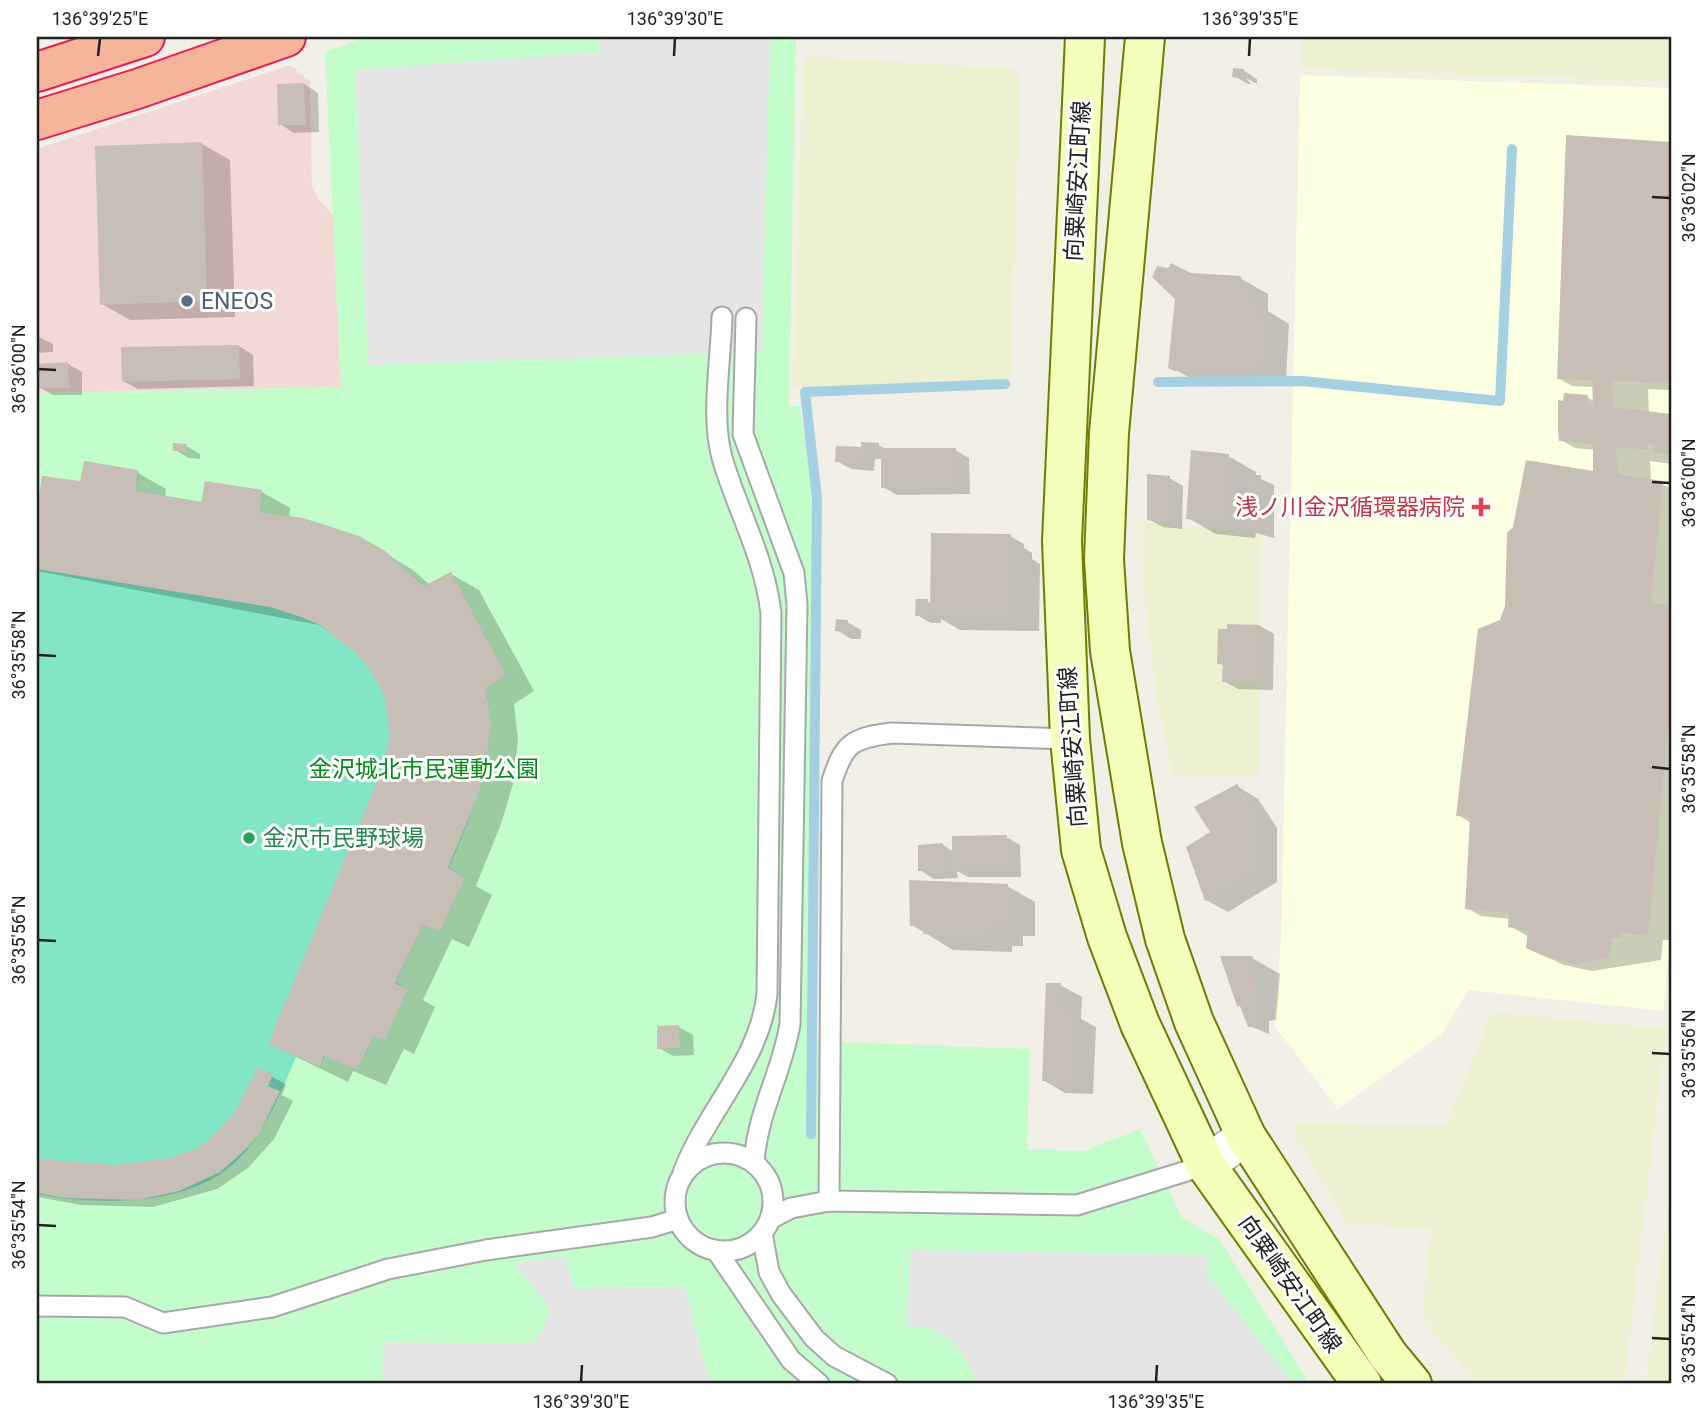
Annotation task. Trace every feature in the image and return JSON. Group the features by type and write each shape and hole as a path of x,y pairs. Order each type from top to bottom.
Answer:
{"highway":[{"path":"37,72 145,37"},
{"path":"37,120 137,89 286,37"}],"main road":[{"name":"向粟崎安江町線","path":"1085,37 1062,541 1070,739 1081,850 1107,937 1140,1024 1206,1165 1362,1384"},
{"name":"向粟崎安江町線","path":"1145,37 1109,433 1104,560 1110,650 1142,843 1166,939 1194,1022 1246,1136 1388,1355 1412,1384"}],"street":[{"path":"1206,1165 1246,1136"}],"lane":[{"path":"722,317 718,436 723,461 761,559 771,613 767,994 764,1018 753,1048 695,1142 676,1195 678,1219 693,1239 716,1250 733,1250 748,1244 766,1226 791,1208 830,1201 1077,1205 1206,1165"},
{"path":"746,318 743,434 794,573 797,605 790,1024 787,1044 760,1116 754,1163"},
{"path":"830,1201 832,781 840,754 864,737 892,733 1070,739"},
{"path":"684,1173 695,1162 724,1153 754,1163 772,1188 766,1226 769,1272 781,1294 814,1338 834,1356 887,1384"},
{"path":"37,1306 117,1306 163,1323 272,1307 388,1269 486,1250 652,1227 678,1219"},
{"path":"716,1250 790,1360 819,1384"}],"shaded area":[{"path":"600,37 770,37 762,352 368,365 355,70 600,52"},
{"path":"1301,37 1671,37 1671,81 1301,69"},
{"path":"804,56 1013,69 1021,78 1010,379 793,388"},
{"name":"ENEOS","path":"290,65 310,81 312,186 319,200 333,215 341,387 37,393 37,149"},
{"name":"浅ノ川金沢循環器病院","path":"1300,75 1671,88 1671,926 1663,1011 1468,990 1442,1034 1338,1109 1274,1025 1281,939"},
{"path":"1142,522 1262,534 1260,776 1172,774 1156,693 1143,581"},
{"path":"1492,1012 1666,1029 1624,1384 1477,1384 1422,1319 1431,1229 1347,1223 1293,1132 1297,1124 1446,1126"},
{"path":"1671,1187 1671,1384 1646,1384 1654,1312"},
{"path":"911,1250 1207,1255 1207,1275 1294,1384 975,1384 970,1366 955,1343 933,1329 907,1325"},
{"path":"564,1256 575,1289 685,1287 710,1384 382,1384 383,1342 524,1344 536,1340 549,1318 548,1306 514,1263"}],"green space":[{"name":"金沢城北市民運動公園","path":"366,37 796,37 789,406 800,406 813,497 809,1041 1030,1049 1027,1149 1084,1151 1140,1129 1182,1218 1219,1239 1310,1384 37,1384 37,393 341,387 325,52"},
{"name":"金沢市民野球場","path":"85,461 139,471 136,491 201,502 205,482 262,490 260,512 308,520 349,534 387,555 424,586 451,572 506,674 486,688 489,735 486,757 475,802 449,868 465,878 440,932 423,925 396,982 407,989 375,1035 357,1070 325,1056 320,1067 296,1057 261,1130 245,1152 226,1170 202,1184 176,1193 119,1201 37,1194 37,513 42,476 81,482"}],"building":[{"path":"1233,68 1244,69 1243,78 1232,77"},
{"path":"304,83 306,125 278,125 277,84"},
{"path":"1566,135 1671,142 1671,383 1612,381 1613,407 1671,414 1670,455 1653,453 1654,445 1648,444 1648,450 1616,447 1618,474 1663,481 1651,603 1671,605 1671,701 1648,935 1621,933 1621,937 1611,939 1609,957 1577,964 1548,958 1526,948 1528,931 1508,927 1509,913 1465,909 1470,817 1456,816 1478,629 1500,620 1505,606 1507,533 1513,527 1526,460 1593,471 1593,444 1559,441 1558,431 1558,400 1563,401 1564,393 1588,395 1587,404 1593,405 1592,380 1557,379"},
{"path":"202,142 207,301 100,305 95,146"},
{"path":"1171,263 1191,273 1241,276 1240,287 1252,288 1251,305 1261,306 1261,321 1264,321 1262,368 1250,368 1249,374 1174,371 1168,368 1175,299 1152,277 1157,266 1168,268"},
{"path":"239,345 240,379 122,382 121,347"},
{"path":"68,362 69,388 37,388 37,364"},
{"path":"861,442 879,443 878,453 861,452 860,464 835,462 836,446 861,447"},
{"path":"173,443 187,444 186,452 173,451"},
{"path":"881,448 956,448 956,487 881,488"},
{"path":"1191,450 1229,454 1228,523 1186,519"},
{"path":"84,461 138,470 136,491 202,502 205,481 262,490 260,512 303,518 359,536 385,551 424,586 451,572 506,674 486,688 491,722 486,765 478,795 448,868 465,878 440,932 423,925 395,983 408,989 385,1040 374,1036 357,1070 324,1056 320,1067 268,1044 383,767 390,737 385,697 373,674 356,653 320,625 301,617 270,607 37,569 37,511 42,476 80,481"},
{"path":"1147,474 1170,476 1168,522 1147,520"},
{"path":"1250,475 1261,475 1260,531 1249,531"},
{"path":"931,533 1011,534 1010,546 1014,549 1011,616 930,615"},
{"path":"916,599 928,599 927,616 915,616"},
{"path":"836,619 848,620 847,632 835,631"},
{"path":"1227,624 1260,625 1260,683 1222,682 1223,664 1217,664 1218,629 1227,629"},
{"path":"1237,784 1257,814 1256,870 1205,901 1186,847 1210,832 1194,807"},
{"path":"1007,835 1007,869 952,870 952,836"},
{"path":"943,843 944,871 918,871 918,845"},
{"path":"909,880 1008,884 1007,921 996,923 995,931 984,931 984,937 923,934 923,926 910,926"},
{"path":"1220,956 1253,956 1256,1027 1248,1027 1240,1006 1237,1006"},
{"path":"1046,983 1061,983 1060,1009 1075,1013 1072,1083 1042,1081"},
{"path":"679,1025 680,1048 657,1049 657,1026"},
{"path":"257,1068 273,1074 268,1086 280,1091 260,1132 247,1148 220,1172 179,1191 138,1200 65,1198 37,1193 37,1159 116,1165 166,1159 196,1149 209,1140 234,1114"}],"waterway":[{"path":"1158,382 1302,381 1500,401 1512,149"},
{"path":"811,1134 817,498 805,392 1005,384"}],"place":[{"name":"ENEOS","path":"187,301"},
{"name":"浅ノ川金沢循環器病院","path":"1481,507"},
{"name":"金沢市民野球場","path":"249,838"}]}
